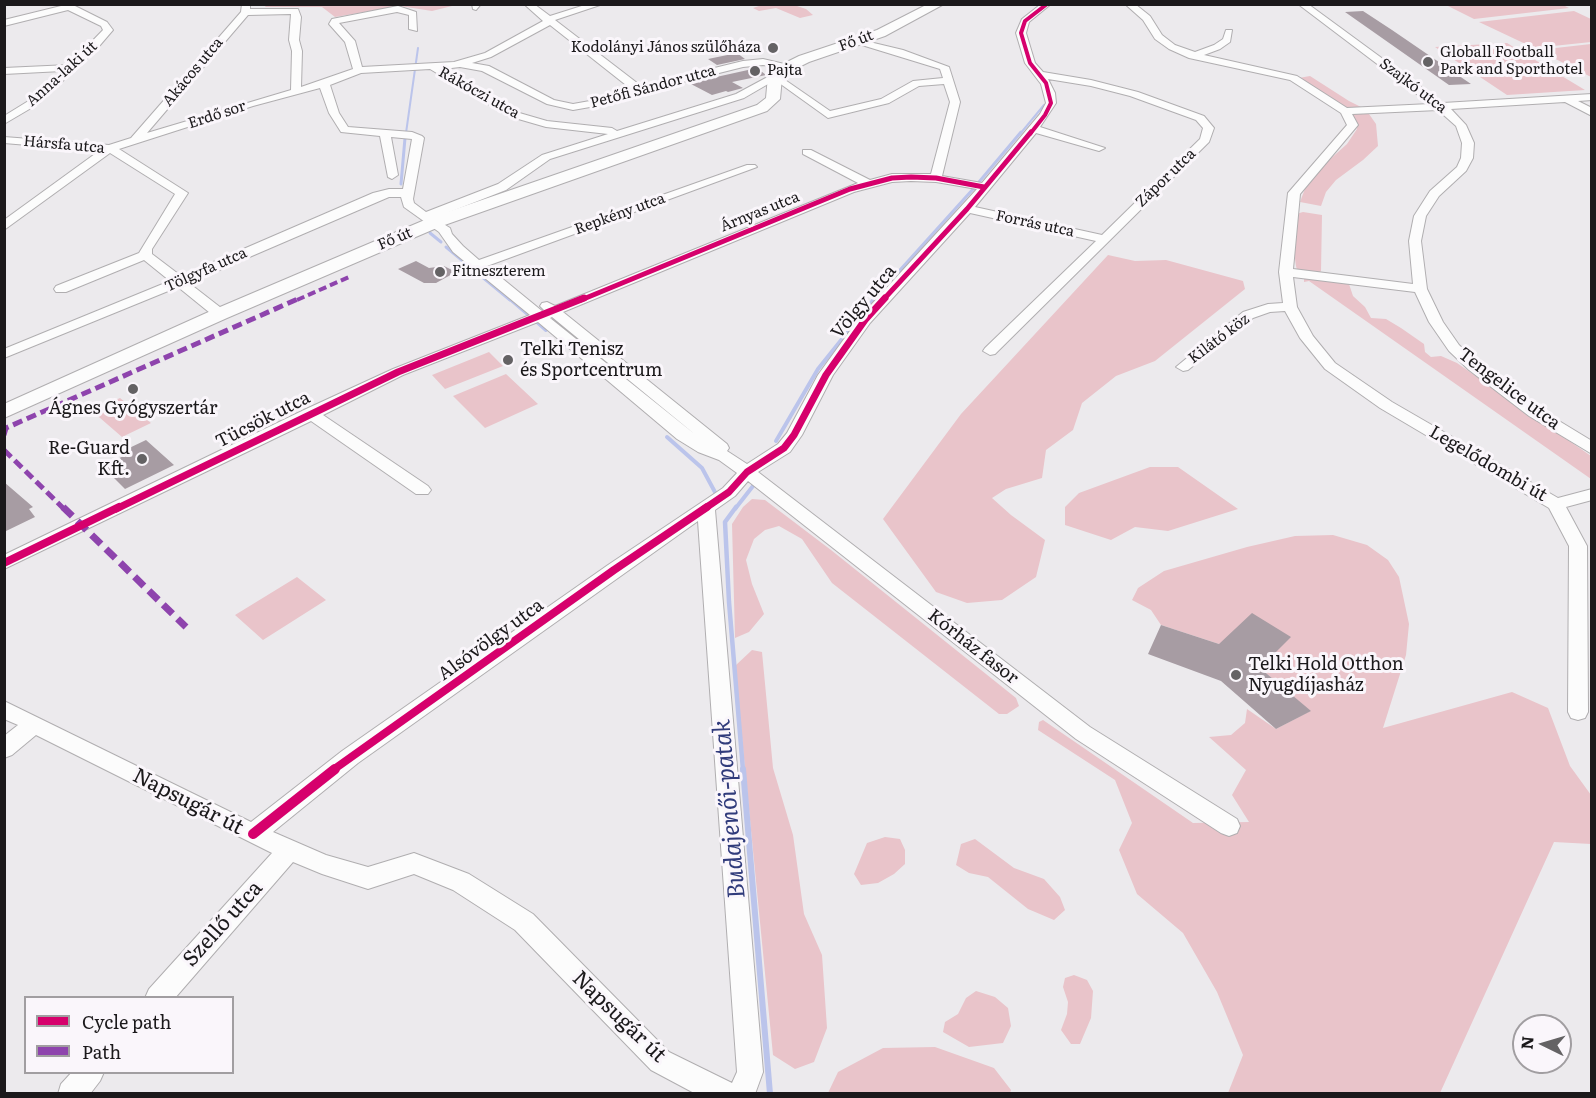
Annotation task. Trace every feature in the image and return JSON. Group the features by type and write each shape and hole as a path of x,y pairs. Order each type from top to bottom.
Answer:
{"main road":[{"name":"Fő út","path":"4,412 220,314 434,223 762,108 773,99 782,71 857,42 938,4"}],"street":[{"path":"528,4 639,90"},
{"name":"Petőfi Sándor utca","path":"455,65 488,55 548,21 599,4"},
{"path":"967,209 1034,129 1051,102 1050,93 1030,63 1025,51 1022,27 1030,16 1047,4"},
{"path":"1129,4 1147,18 1158,37 1172,47 1192,56 1293,78 1345,111 1592,97"},
{"name":"Szajkó utca","path":"1302,4 1442,107 1461,125 1468,143 1467,158 1462,169 1434,194 1420,216 1415,240 1419,289"},
{"path":"4,23 66,6"},
{"name":"Anna-laki út","path":"4,121 34,102 108,30 104,24 66,6"},
{"path":"246,8 295,11 294,40 297,51 295,85 297,91"},
{"name":"Akácos utca","path":"136,139 246,8"},
{"path":"359,70 350,41 334,24 335,21 398,9 413,14 414,29"},
{"path":"1192,56 1217,47 1227,40 1229,32"},
{"path":"857,42 898,51 943,66 955,102 936,178"},
{"name":"Petőfi Sándor utca","path":"433,67 455,65 485,68 560,106 589,105 752,62 782,71"},
{"name":"Rákóczi utca","path":"324,84 359,70 433,67 491,102 528,119 576,128 622,132"},
{"path":"4,70 71,68"},
{"path":"782,71 828,115 885,101 917,83 949,81"},
{"name":"Fő út","path":"434,223 502,187 546,157 740,96 782,71"},
{"name":"Zápor utca","path":"990,351 1181,164 1207,136 1209,128 1200,118 1134,94 1091,83 1040,75"},
{"path":"324,84 334,113 345,130 412,135 418,138 408,204 434,223"},
{"name":"Erdő sor","path":"110,148 324,84"},
{"path":"1568,100 1592,113"},
{"name":"Legelődombi út","path":"1345,111 1353,125 1294,193 1286,272 1290,307 1307,338 1330,366 1386,405 1557,504 1578,546 1578,712"},
{"path":"1034,129 1099,148"},
{"path":"387,133 385,137 392,175"},
{"name":"Hársfa utca","path":"4,140 110,148 182,192 146,249 145,255"},
{"path":"4,226 110,148"},
{"path":"807,152 869,184"},
{"name":"Repkény utca","path":"484,263 751,167"},
{"name":"Árnyas utca","path":"547,314 850,189 892,178 936,178 984,186"},
{"name":"Tölgyfa utca","path":"4,354 179,282 377,196 389,193 408,193"},
{"name":"Forrás utca","path":"967,209 1103,238"},
{"name":"Völgy utca","path":"747,472 784,448 794,435 826,375 865,320 967,209"},
{"name":"Kórház fasor","path":"434,223 450,241 484,263 671,417 683,435 704,448 725,456 747,472 1083,733 1229,826"},
{"path":"61,289 145,255 220,314"},
{"path":"1286,272 1419,289"},
{"name":"Tengelice utca","path":"1419,289 1436,322 1454,348 1474,367 1535,413 1592,449"},
{"name":"Kilátó köz","path":"1183,366 1248,315 1268,308 1290,307"},
{"name":"Tücsök utca","path":"4,563 398,372 547,314"},
{"path":"310,413 422,490"},
{"name":"Alsóvölgy utca","path":"253,834 350,757 729,492 747,472"},
{"path":"1557,504 1592,494"},
{"path":"706,506 750,1072 741,1094"},
{"name":"Napsugár út","path":"4,709 288,851 368,878 414,863 461,882 524,922 660,1061 726,1094"},
{"path":"4,749 33,724"},
{"name":"Szellő utca","path":"160,996 288,851"},
{"path":"71,1094 89,1074"}],"shaded area":[{"path":"267,4 456,5 432,11 400,6 335,17 322,7 265,7"},
{"path":"765,4 794,5 806,9 813,15 800,18 776,8 759,11 753,8"},
{"path":"1561,4 1569,8 1474,19 1446,5"},
{"path":"1574,11 1591,19 1591,42 1534,48 1479,22"},
{"path":"1507,43 1585,90 1507,95 1435,47"},
{"path":"1591,44 1591,77 1538,50"},
{"path":"1310,76 1361,107 1346,109 1299,78"},
{"path":"1351,114 1369,114 1376,124 1378,146 1336,180 1326,192 1321,206 1300,202 1306,186 1318,170 1347,144 1357,129"},
{"path":"1303,212 1322,215 1321,271 1317,274 1297,270 1296,266 1294,251 1296,214"},
{"path":"1108,255 1135,261 1166,260 1243,281 1245,289 1155,361 1116,376 1082,403 1073,430 1046,450 1042,478 1006,489 992,498 1045,540 1036,577 1002,600 967,603 936,592 883,519 961,414"},
{"path":"1304,277 1349,284 1353,296 1365,307 1371,318 1386,319 1401,328 1424,344 1425,352 1431,357 1441,356 1457,363 1591,456 1591,479 1309,281 1304,282"},
{"path":"489,352 503,366 445,389 432,375"},
{"path":"506,374 538,404 485,428 453,396"},
{"path":"120,398 151,423 122,437 92,411"},
{"path":"1150,467 1178,467 1238,509 1168,531 1135,527 1111,540 1065,525 1065,507 1079,493"},
{"path":"752,499 765,500 831,550 1016,698 1019,706 1007,714 999,714 832,583 802,539 779,526 765,530 754,539 746,560 752,584 764,614 749,632 735,638 732,524 743,507"},
{"path":"1333,535 1367,545 1388,560 1399,577 1409,624 1406,655 1383,728 1512,692 1548,708 1570,766 1591,795 1591,844 1554,842 1440,1093 1228,1093 1243,1055 1217,992 1183,933 1137,894 1119,850 1132,823 1115,780 1038,730 1039,722 1043,720 1193,823 1249,822 1232,795 1246,770 1209,737 1231,735 1245,723 1247,709 1276,729 1310,711 1260,668 1290,637 1219,644 1161,625 1151,610 1132,600 1138,588 1164,571 1295,536"},
{"path":"297,577 326,600 263,640 235,615"},
{"path":"752,650 762,652 773,768 793,835 804,914 822,955 827,1028 814,1062 795,1069 773,1055 735,666"},
{"path":"885,837 900,839 905,850 905,864 894,874 878,883 861,885 854,874 867,843"},
{"path":"975,839 1014,868 1044,879 1060,897 1065,910 1054,920 1028,909 988,877 969,873 956,865 961,844"},
{"path":"1074,975 1087,980 1093,991 1091,1018 1080,1044 1071,1044 1061,1030 1067,1014 1068,1002 1063,987 1065,978"},
{"path":"976,991 995,997 1008,1008 1011,1026 1003,1043 969,1047 943,1032 945,1022 958,1014 966,998"},
{"path":"935,1047 994,1068 1011,1090 1010,1093 828,1093 838,1072 883,1048"}],"building":[{"name":"Globall Football Park and Sporthotel","path":"1363,11 1471,84 1449,85 1345,12"},
{"path":"737,53 745,59 717,65 708,59"},
{"path":"757,68 766,75 732,82 743,88 728,92 712,95 689,83"},
{"path":"416,261 429,268 444,266 456,272 436,283 424,283 398,269"},
{"name":"Re-Guard Kft.","path":"146,440 174,465 125,489 102,466 128,454 125,450"},
{"path":"4,482 33,507 29,509 35,517 4,532"},
{"name":"Telki Hold Otthon Nyugdíjasház","path":"1252,613 1291,637 1260,668 1311,711 1276,729 1221,681 1148,654 1161,625 1219,644"}],"waterway":[{"path":"406,133 418,48"},
{"path":"1020,134 1044,105"},
{"path":"979,182 1021,132"},
{"path":"401,184 405,138"},
{"path":"873,300 974,188"},
{"path":"430,233 441,242"},
{"path":"446,247 510,300"},
{"path":"509,298 530,316"},
{"path":"776,441 818,369 875,298"},
{"path":"536,321 546,330"},
{"path":"667,437 702,468 716,494"},
{"path":"735,509 753,486"},
{"name":"Budajenői-patak","path":"736,507 725,522 729,602 743,770"},
{"name":"Budajenői-patak","path":"743,769 770,1094"}],"marked path":[{"path":"4,435 6,428 349,277"},
{"path":"4,450 186,627"}],"cycle path":[{"path":"253,834 350,757 614,570 729,492 747,472 784,448 794,435 826,375 865,320 967,209 1045,115 1051,103 1050,93 1046,83 1030,63 1021,33 1025,21 1047,4"},
{"path":"4,563 398,372 554,311 850,189 892,178 911,177 936,178 984,187"}],"place":[{"name":"Kodolányi János szülőháza","path":"773,48"},
{"name":"Globall Football Park and Sporthotel","path":"1428,62"},
{"name":"Pajta","path":"755,71"},
{"name":"Fitneszterem","path":"440,272"},
{"name":"Telki Tenisz és Sportcentrum","path":"508,360"},
{"name":"Ágnes Gyógyszertár","path":"133,389"},
{"name":"Re-Guard Kft.","path":"142,459"},
{"name":"Telki Hold Otthon Nyugdíjasház","path":"1236,675"}]}
